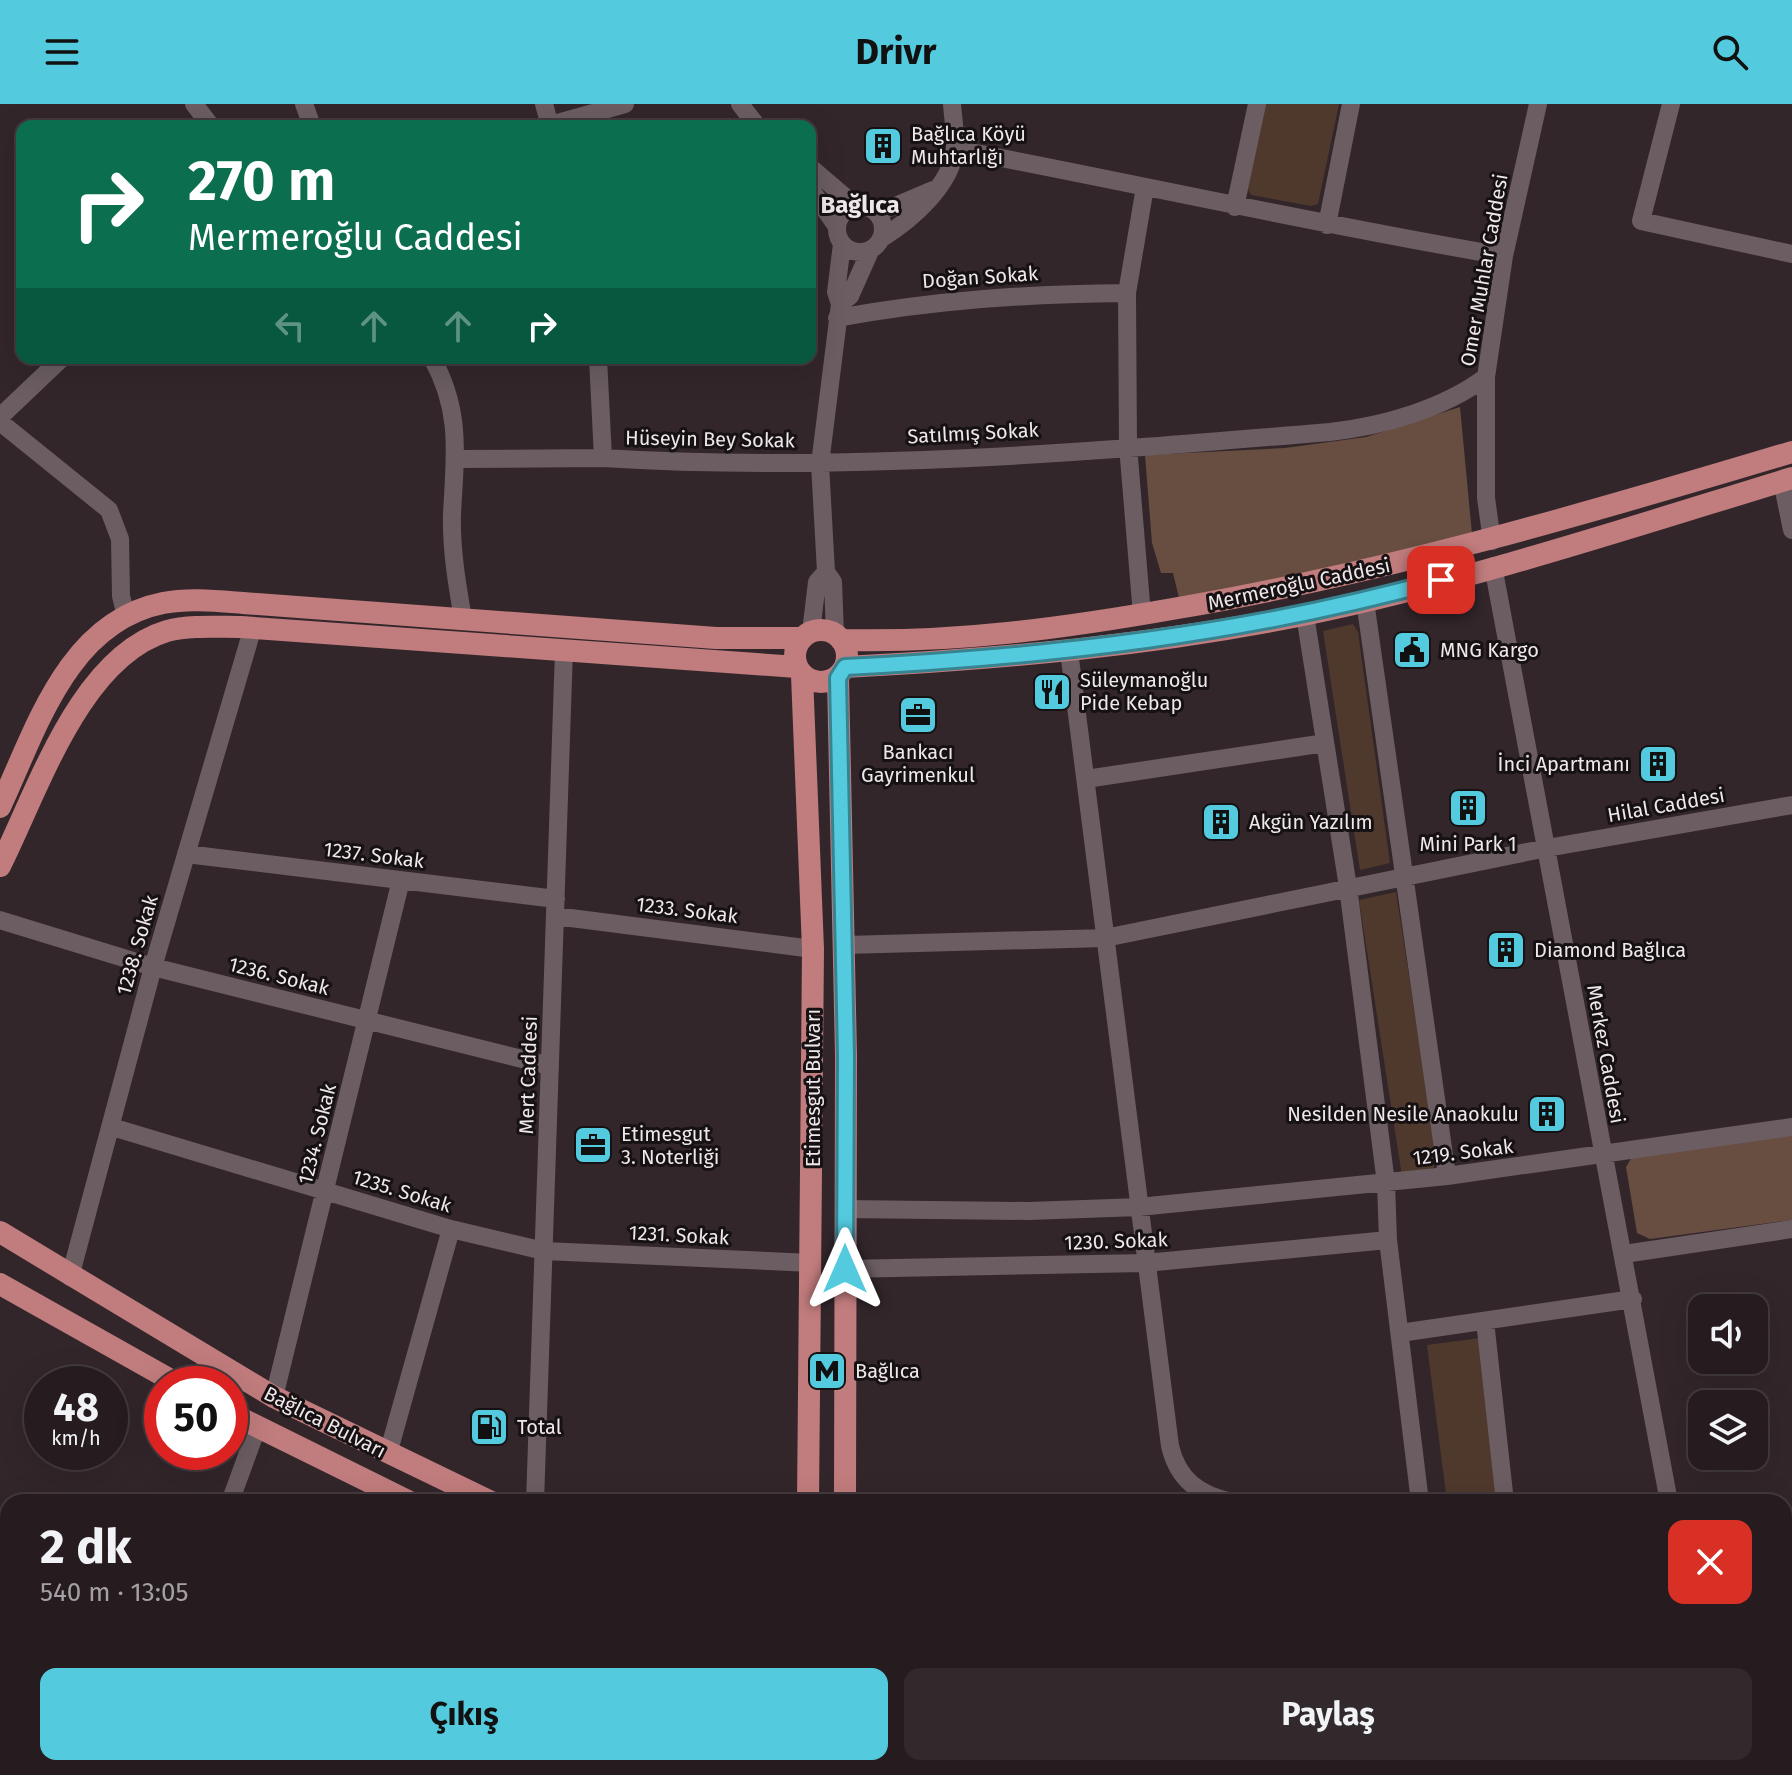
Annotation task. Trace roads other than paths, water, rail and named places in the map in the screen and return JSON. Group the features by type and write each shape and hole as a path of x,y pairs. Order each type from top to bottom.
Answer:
{"main road":[{"name":"Mermeroğlu Caddesi","path":"838,637 928,642 1065,628 1289,589 1492,541 1792,452"},
{"name":"Mermeroğlu Caddesi","path":"842,672 1069,651 1305,615 1493,566 1787,480"},
{"path":"0,807 71,663 109,627 149,606 194,600 716,638 838,637 847,656 842,672 817,682 800,671 564,650 253,627 167,631 136,643 121,654 87,692 0,866"},
{"path":"800,671 795,650 806,635"},
{"name":"Etimesgut Bulvarı","path":"800,671 813,949 808,1494"},
{"name":"Etimesgut Bulvarı","path":"842,672 845,1494"},
{"name":"Bağlıca Bulvarı","path":"0,1232 70,1277 274,1397 474,1494"},
{"path":"0,1284 146,1366"},
{"name":"Bağlıca Bulvarı","path":"248,1423 393,1494"}],"street":[{"path":"194,104 206,120"},
{"path":"570,120 625,104"},
{"path":"740,104 752,120"},
{"path":"816,197 840,235 858,253 876,244 928,203 933,190 944,177 955,149 952,104"},
{"path":"1235,207 1257,104"},
{"path":"1327,225 1351,104"},
{"name":"Omer Muhlar Caddesi","path":"1492,541 1486,498 1486,377 1504,256 1538,104"},
{"path":"1671,104 1641,221 1792,254"},
{"path":"955,149 1327,225 1504,256"},
{"path":"816,172 884,226 850,296 838,311"},
{"path":"1142,615 1128,446 1127,293 1145,187"},
{"path":"838,637 833,582 826,572 820,464 838,311 836,292 840,235 846,211 893,207 933,190"},
{"name":"Doğan Sokak","path":"838,311 1039,294 1127,293"},
{"path":"56,364 0,419 109,510 120,539 121,596 126,616"},
{"path":"435,364 445,382 457,459 452,529 463,619"},
{"name":"Hüseyin Bey Sokak","path":"598,364 603,458 820,464"},
{"name":"Satılmış Sokak","path":"820,464 1358,429 1431,405 1486,377"},
{"path":"457,459 603,458"},
{"path":"1787,480 1792,530"},
{"name":"Merkez Caddesi","path":"1493,566 1668,1494"},
{"path":"806,635 817,582 826,572"},
{"path":"1365,601 1447,1176"},
{"path":"1305,615 1348,887 1386,1183 1388,1240 1419,1494"},
{"name":"1238. Sokak","path":"70,1277 153,967 253,627"},
{"name":"Mert Caddesi","path":"535,1494 564,650"},
{"path":"1069,651 1145,1263 1174,1463 1187,1483 1204,1494"},
{"path":"1086,779 1325,743"},
{"name":"Hilal Caddesi","path":"845,945 1105,938 1547,848 1792,805"},
{"name":"1237. Sokak","path":"186,854 401,880 556,907"},
{"name":"1234. Sokak","path":"274,1397 401,880"},
{"name":"1233. Sokak","path":"556,907 813,949"},
{"name":"1236. Sokak","path":"0,920 153,967 550,1066"},
{"name":"1235. Sokak","path":"112,1127 451,1229 544,1251"},
{"name":"1219. Sokak","path":"845,1209 1029,1211 1139,1207 1447,1176 1792,1127"},
{"path":"388,1454 451,1229"},
{"path":"1624,1254 1792,1229"},
{"name":"1230. Sokak","path":"845,1269 1145,1263 1388,1240"},
{"name":"1231. Sokak","path":"544,1251 812,1263"},
{"path":"1400,1333 1633,1299"},
{"path":"1485,1321 1504,1494"},
{"path":"233,1494 257,1428"}],"place":[{"name":"Bağlıca Köyü Muhtarlığı","path":"883,146"},
{"name":"MNG Kargo","path":"1412,650"},
{"name":"Süleymanoğlu Pide Kebap","path":"1052,692"},
{"name":"Bankacı Gayrimenkul","path":"918,715"},
{"name":"İnci Apartmanı","path":"1658,764"},
{"name":"Mini Park 1","path":"1468,808"},
{"name":"Akgün Yazılım","path":"1221,822"},
{"name":"Diamond Bağlıca","path":"1506,950"},
{"name":"Nesilden Nesile Anaokulu","path":"1547,1114"},
{"name":"Etimesgut 3. Noterliği","path":"593,1145"},
{"name":"Bağlıca","path":"827,1371"},
{"name":"Total","path":"489,1427"}],"district":[{"name":"Bağlıca","path":"860,205"}]}
